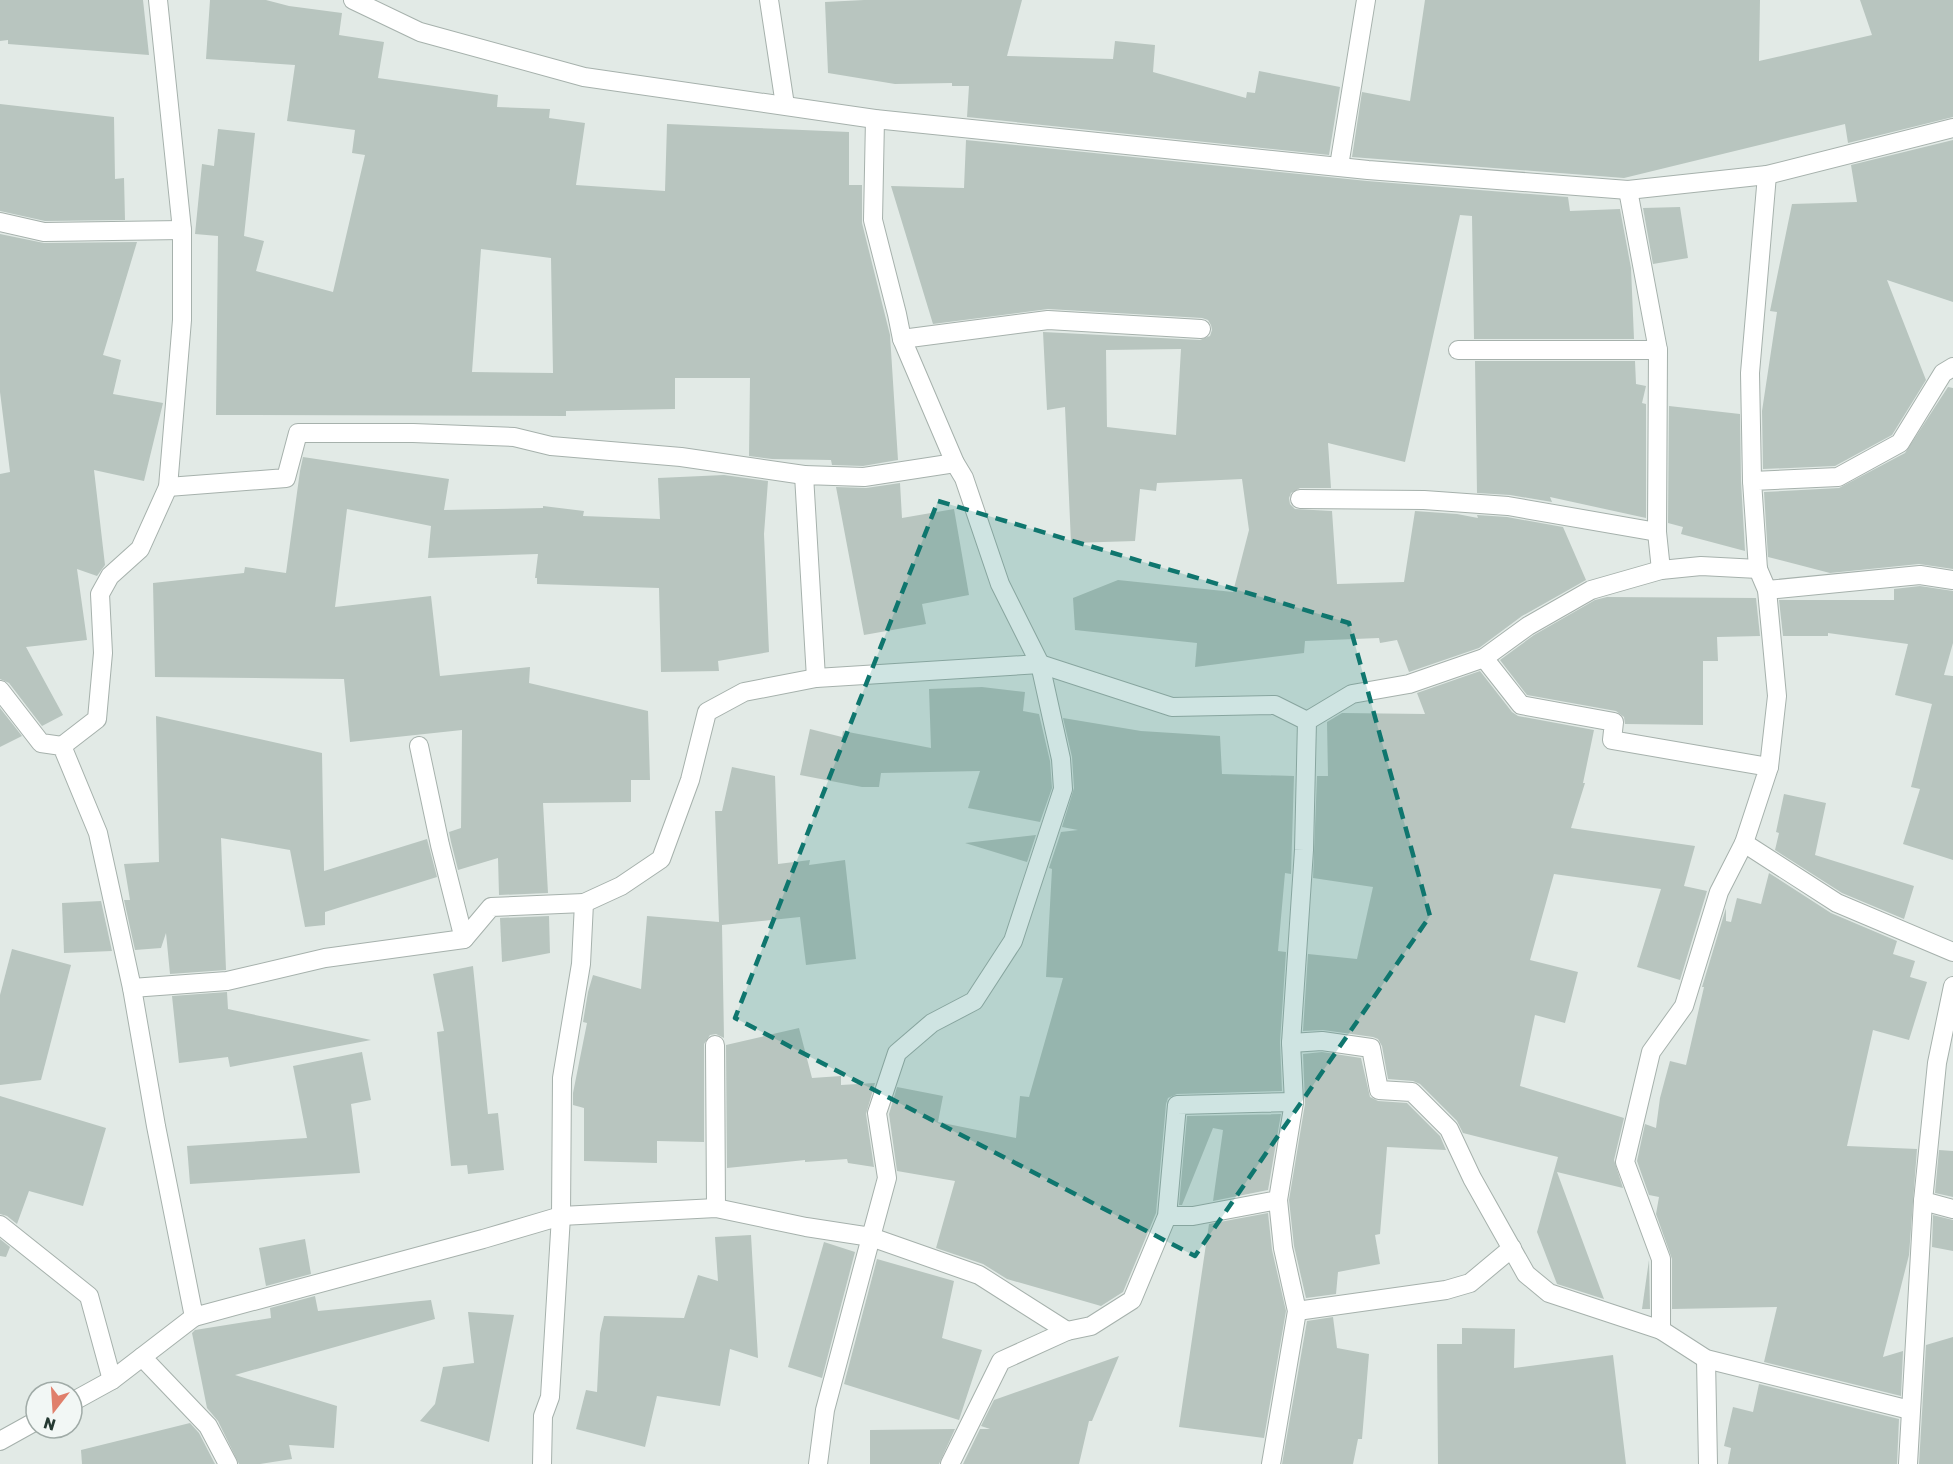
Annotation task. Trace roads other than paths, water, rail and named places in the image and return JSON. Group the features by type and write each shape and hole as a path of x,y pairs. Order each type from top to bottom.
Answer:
{"street":[{"path":"0,690 40,743 62,746 97,719 103,653 100,594 111,576 140,549 168,487 182,320 182,230 158,0"},
{"path":"353,0 420,32 584,77 874,119 1368,170 1628,190 1767,175 1953,128"},
{"path":"769,0 785,105"},
{"path":"1339,166 1366,0"},
{"path":"818,1464 825,1410 887,1178 877,1113 897,1053 932,1023 974,1001 1013,941 1063,789 1061,759 1040,664 1000,584 964,478 955,463 902,339 873,220 874,119"},
{"path":"1661,1330 1661,1259 1625,1161 1651,1052 1684,1006 1719,892 1744,843 1769,766 1777,696 1767,590 1758,569 1752,481 1750,373 1767,175"},
{"path":"1628,190 1658,350 1657,532 1661,570"},
{"path":"0,222 44,232 182,230"},
{"path":"902,339 1048,320 1201,330"},
{"path":"1458,350 1658,350"},
{"path":"1752,481 1838,477 1900,443 1943,373 1953,367"},
{"path":"168,487 286,478 298,433 413,433 514,437 551,446 681,457 804,475 864,477 955,463"},
{"path":"804,475 816,678"},
{"path":"1300,499 1424,500 1508,506 1657,532"},
{"path":"1307,721 1352,694 1409,684 1484,658 1528,626 1591,590 1661,570 1701,566 1758,569"},
{"path":"1767,590 1920,575 1953,580"},
{"path":"1484,658 1521,705 1614,722 1612,740 1769,766"},
{"path":"132,988 227,981 325,958 464,939 491,907 584,903 621,886 661,859 690,780 707,712 744,692 816,678 1040,664 1172,707 1275,705 1307,721"},
{"path":"1271,1464 1297,1311 1282,1248 1278,1200 1294,1102 1291,1043 1304,850 1307,721"},
{"path":"62,746 98,833 132,988 156,1126 194,1317"},
{"path":"419,746 440,845 464,939"},
{"path":"1744,843 1836,903 1953,952"},
{"path":"542,1464 543,1416 550,1397 561,1216 562,1078 581,964 584,903"},
{"path":"1908,1464 1923,1201 1937,1063 1953,986"},
{"path":"1291,1043 1322,1041 1371,1048 1379,1090 1412,1092 1449,1129 1472,1178 1526,1274 1550,1293 1661,1330 1706,1359 1910,1410"},
{"path":"715,1045 716,1208"},
{"path":"950,1464 1001,1361 1067,1330 1091,1326 1132,1300 1167,1216 1177,1105 1294,1102"},
{"path":"1167,1216 1193,1216 1278,1200"},
{"path":"1923,1201 1953,1209"},
{"path":"84,1395 112,1380 194,1317 561,1216 716,1208 806,1227 871,1237 979,1275 1067,1330"},
{"path":"0,1225 89,1296 112,1380"},
{"path":"1297,1311 1446,1290 1470,1283 1512,1248"},
{"path":"142,1358 208,1426 228,1464"},
{"path":"1706,1359 1708,1464"},
{"path":"0,1441 24,1428"}]}
